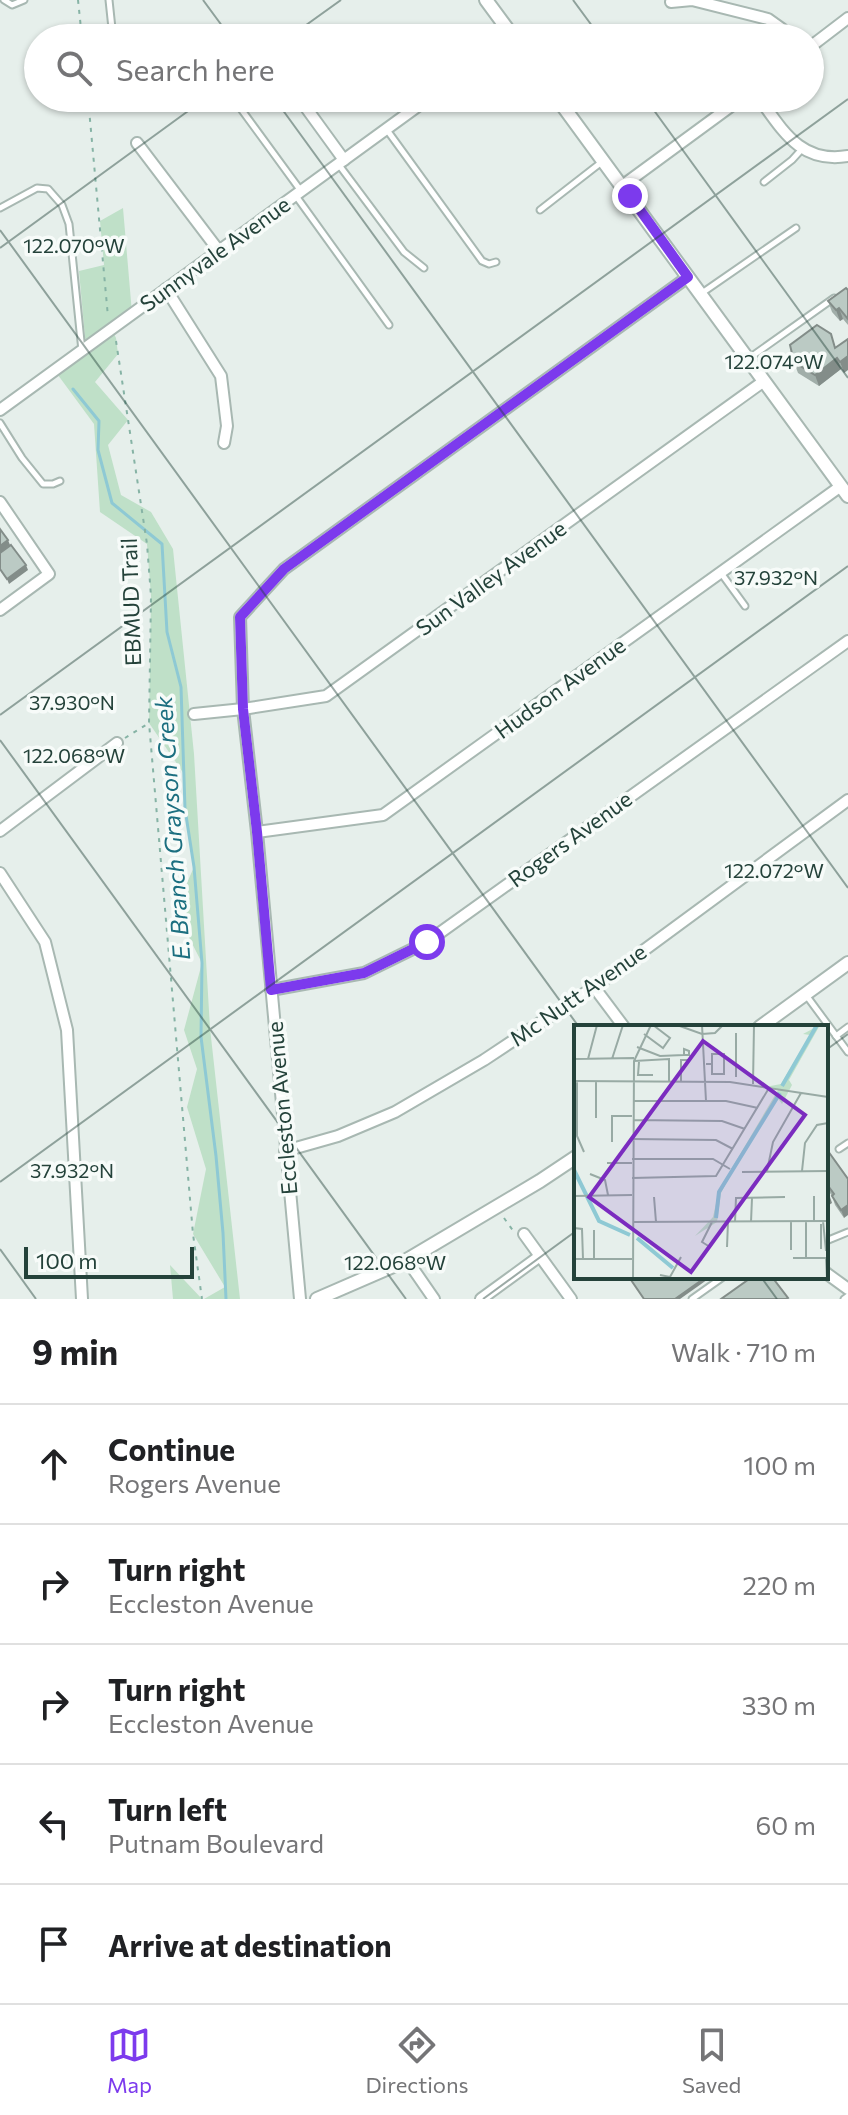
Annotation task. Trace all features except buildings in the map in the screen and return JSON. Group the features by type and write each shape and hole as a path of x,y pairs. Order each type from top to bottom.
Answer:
{"street":[{"path":"486,0 502,24"},
{"path":"671,2 692,0 768,19 775,24"},
{"path":"824,36 848,18"},
{"path":"308,112 341,162"},
{"name":"Sunnyvale Avenue","path":"0,410 410,112"},
{"path":"567,112 844,491"},
{"path":"622,186 723,112"},
{"path":"769,112 787,137 802,149 827,157 848,156"},
{"path":"137,143 219,251"},
{"name":"Eccleston Avenue","path":"300,1299 243,709 240,617 284,569 688,277"},
{"path":"166,289 221,376 227,426 224,443"},
{"name":"Sun Valley Avenue","path":"194,714 326,696 764,381"},
{"name":"Hudson Avenue","path":"257,832 383,815 720,573 844,491"},
{"path":"0,502 49,574 0,610"},
{"name":"Rogers Avenue","path":"271,990 364,973 427,942 848,641"},
{"path":"0,831 117,743"},
{"name":"Mc Nutt Avenue","path":"285,1151 338,1136 395,1112 484,1060 594,987 848,800"},
{"path":"0,873 45,942 67,1030 82,1299"},
{"path":"763,1025 848,963"},
{"path":"594,987 622,1025"},
{"path":"317,1299 407,1260 574,1158"},
{"path":"524,1234 571,1299"},
{"path":"481,1299 540,1256"},
{"path":"407,1260 434,1299"},
{"path":"828,1274 848,1289"}],"lane":[{"path":"4,0 12,5 24,0"},
{"path":"109,0 112,24"},
{"path":"243,112 389,325"},
{"path":"386,129 482,261 489,264 496,262"},
{"path":"764,182 802,149"},
{"path":"540,210 603,161"},
{"path":"341,162 404,252 424,268"},
{"path":"0,208 37,188 48,189 62,205 69,224 82,352"},
{"path":"701,294 796,228"},
{"path":"748,359 835,297"},
{"path":"0,423 43,484 60,481"},
{"path":"720,573 745,606"},
{"path":"805,994 828,1025"},
{"path":"828,1025 848,1052"},
{"path":"836,1036 848,1027"},
{"path":"839,1149 848,1143"},
{"path":"828,1240 848,1232"},
{"path":"692,1299 720,1279"}],"path":[{"path":"78,0 81,24"},
{"name":"EBMUD Trail","path":"89,112 109,325 116,338 147,544 151,596 149,723 193,1234 202,1299"},
{"path":"117,743 149,723"},
{"path":"497,1206 518,1237 524,1234"}],"green space":[{"path":"123,208 132,313 112,330 118,354 95,382 128,420 108,445 121,495 151,512 173,549 194,754 210,1028 240,1299 204,1299 225,1287 193,1234 206,1169 187,1107 197,1069 184,1030 202,963 175,910 194,867 185,809 184,774 149,723 151,596 147,544 100,512 94,424 55,371 86,348 79,271 104,265 100,221"},
{"path":"170,1265 202,1299 173,1299"}],"waterway":[{"name":"E. Branch Grayson Creek","path":"73,389 99,421 98,450 112,503 162,544 167,632 181,687 185,809 194,867 202,963 201,1037 216,1156 226,1299"}],"route":[{"path":"427,942 364,973 271,990 243,709 240,617 284,569 688,277 630,196"}]}
